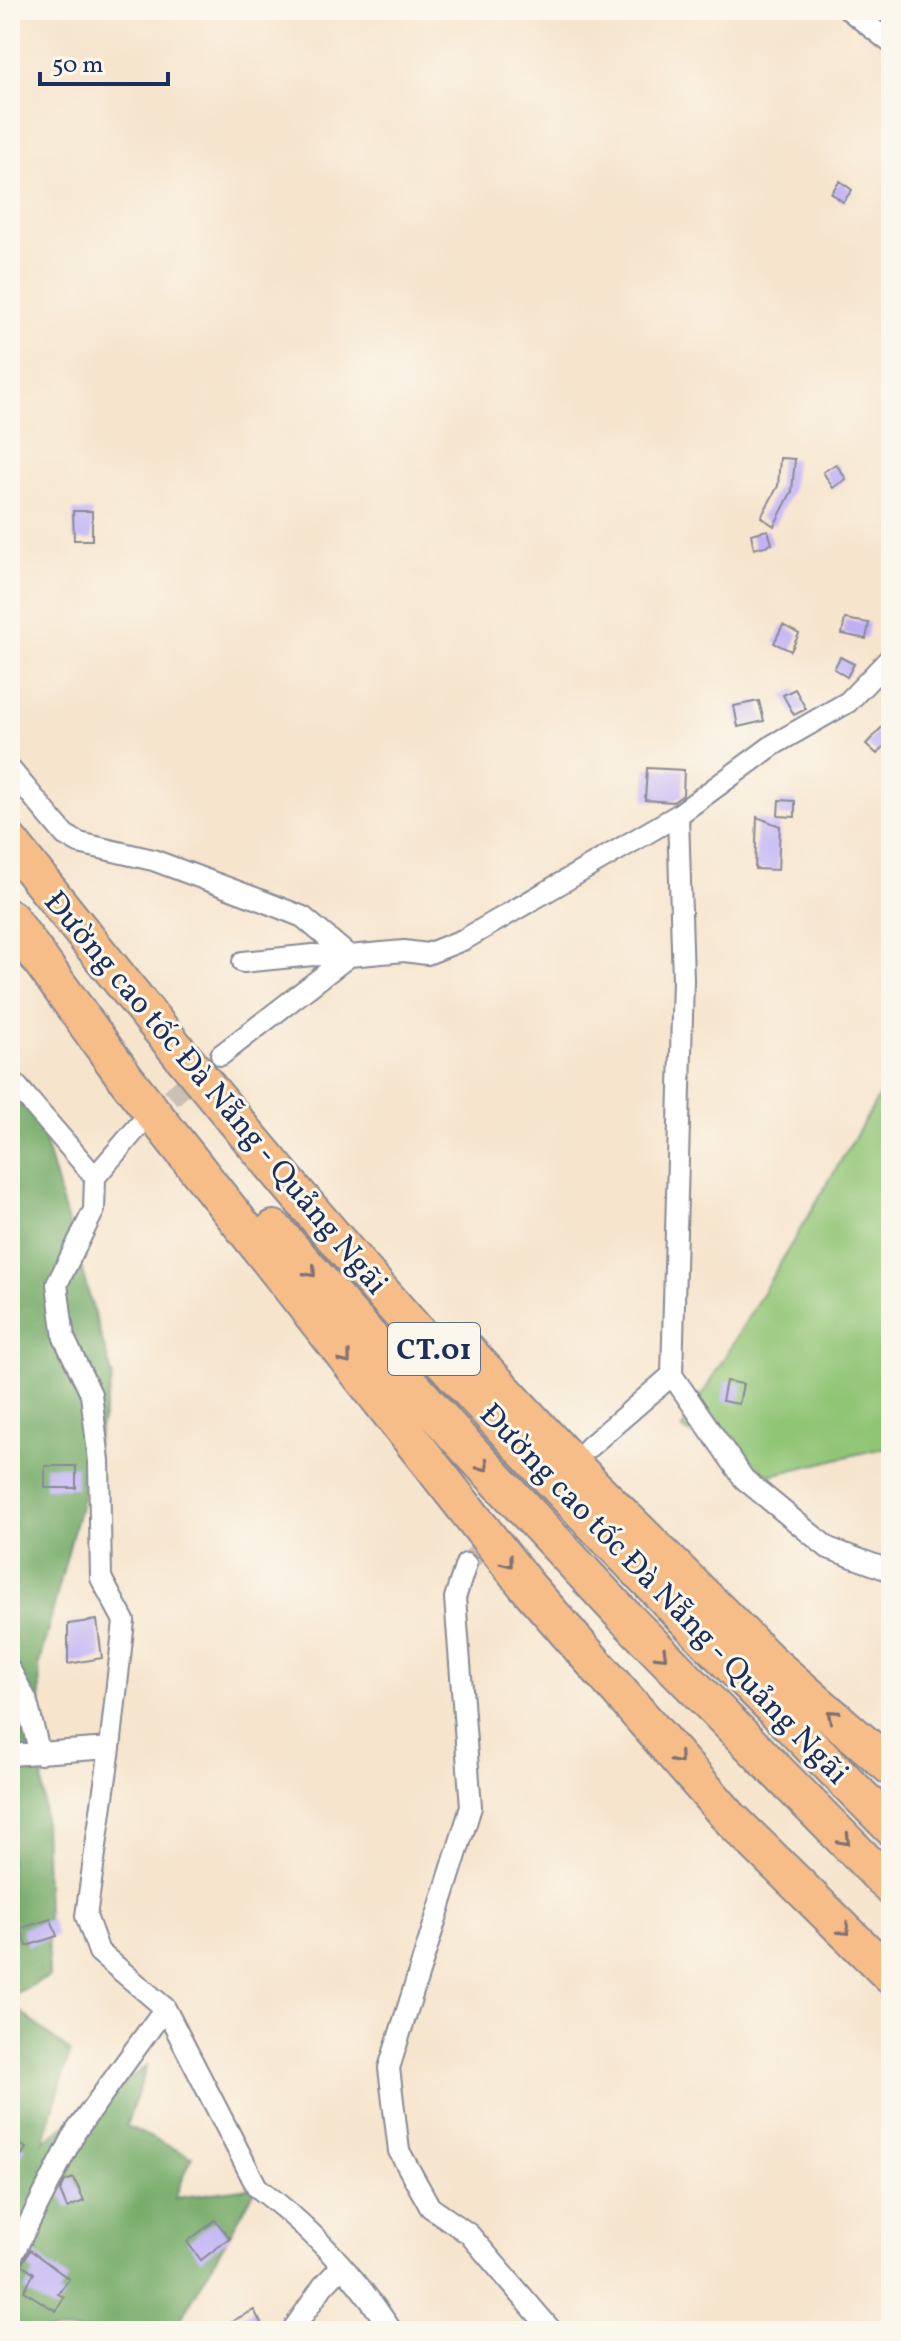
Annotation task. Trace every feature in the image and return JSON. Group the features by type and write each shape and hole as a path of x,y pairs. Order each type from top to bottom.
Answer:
{"highway":[{"name":"Đường cao tốc Đà Nẵng - Quảng Ngãi","path":"10,842 162,1035 487,1410 650,1584 891,1827"},
{"name":"Đường cao tốc Đà Nẵng - Quảng Ngãi","path":"10,911 219,1167 458,1438 623,1615 891,1887"},
{"path":"10,918 127,1080 526,1585 729,1817 891,1976"},
{"path":"162,1035 591,1484 769,1661 891,1767"}],"street":[{"path":"849,10 891,43"},
{"path":"243,962 404,951 427,954 465,939 678,815 773,745 848,702 891,657"},
{"path":"10,769 65,835 79,843 153,860 303,917 349,956"},
{"path":"678,815 683,980 672,1375 744,1479 828,1548 891,1571"},
{"path":"221,1055 349,956"},
{"path":"10,1078 95,1177"},
{"path":"143,1121 95,1177 94,1210 57,1284 64,1338 91,1394 99,1461 101,1578 124,1621 86,1916 99,1952 165,2008 257,2187 277,2202 342,2266 372,2301 392,2331"},
{"path":"589,1447 672,1375"},
{"path":"466,1564 455,1598 471,1807 389,2068 399,2151 430,2207 469,2234 552,2331"},
{"path":"10,1670 26,1699 40,1754"},
{"path":"10,1755 110,1748"},
{"path":"10,2260 76,2131 165,2008"},
{"path":"292,2331 323,2286 342,2266"}],"green space":[{"path":"10,1072 27,1081 113,1378 39,1664 49,1977 10,1996"},
{"path":"891,1076 891,1446 771,1475 682,1429"},
{"path":"10,2003 70,2052 44,2141 147,2066 126,2126 192,2157 175,2198 257,2187 174,2331 10,2331"}],"building":[{"path":"840,181 852,190 843,202 831,193"},
{"path":"780,458 795,459 792,491 774,526 761,517 778,486"},
{"path":"836,464 846,479 833,488 823,472"},
{"path":"73,511 92,511 92,540 74,540"},
{"path":"768,530 772,544 754,549 751,534"},
{"path":"845,619 869,623 866,639 842,634"},
{"path":"783,625 799,634 791,651 774,643"},
{"path":"840,657 854,664 847,677 834,669"},
{"path":"795,689 806,709 794,715 783,695"},
{"path":"759,701 764,721 738,727 734,706"},
{"path":"884,725 891,732 891,739 877,754 866,744"},
{"path":"647,768 684,770 683,795 673,802 645,800"},
{"path":"779,800 795,801 795,817 778,816"},
{"path":"757,817 780,826 778,870 755,869"},
{"path":"726,1381 743,1384 739,1404 722,1401"},
{"path":"45,1466 76,1466 76,1488 45,1488"},
{"path":"97,1620 102,1658 68,1664 68,1624"},
{"path":"51,1919 57,1936 27,1946 21,1928"},
{"path":"10,2138 26,2148 10,2174"},
{"path":"74,2178 84,2201 67,2208 60,2191 65,2181"},
{"path":"215,2220 230,2238 201,2260 187,2242"},
{"path":"30,2250 69,2279 58,2294 64,2297 56,2311 24,2291 34,2273 22,2264"},
{"path":"254,2310 265,2331 212,2331"}],"tunnel":[{"path":"148,1117 221,1055"},
{"path":"466,1564 559,1476"}]}
